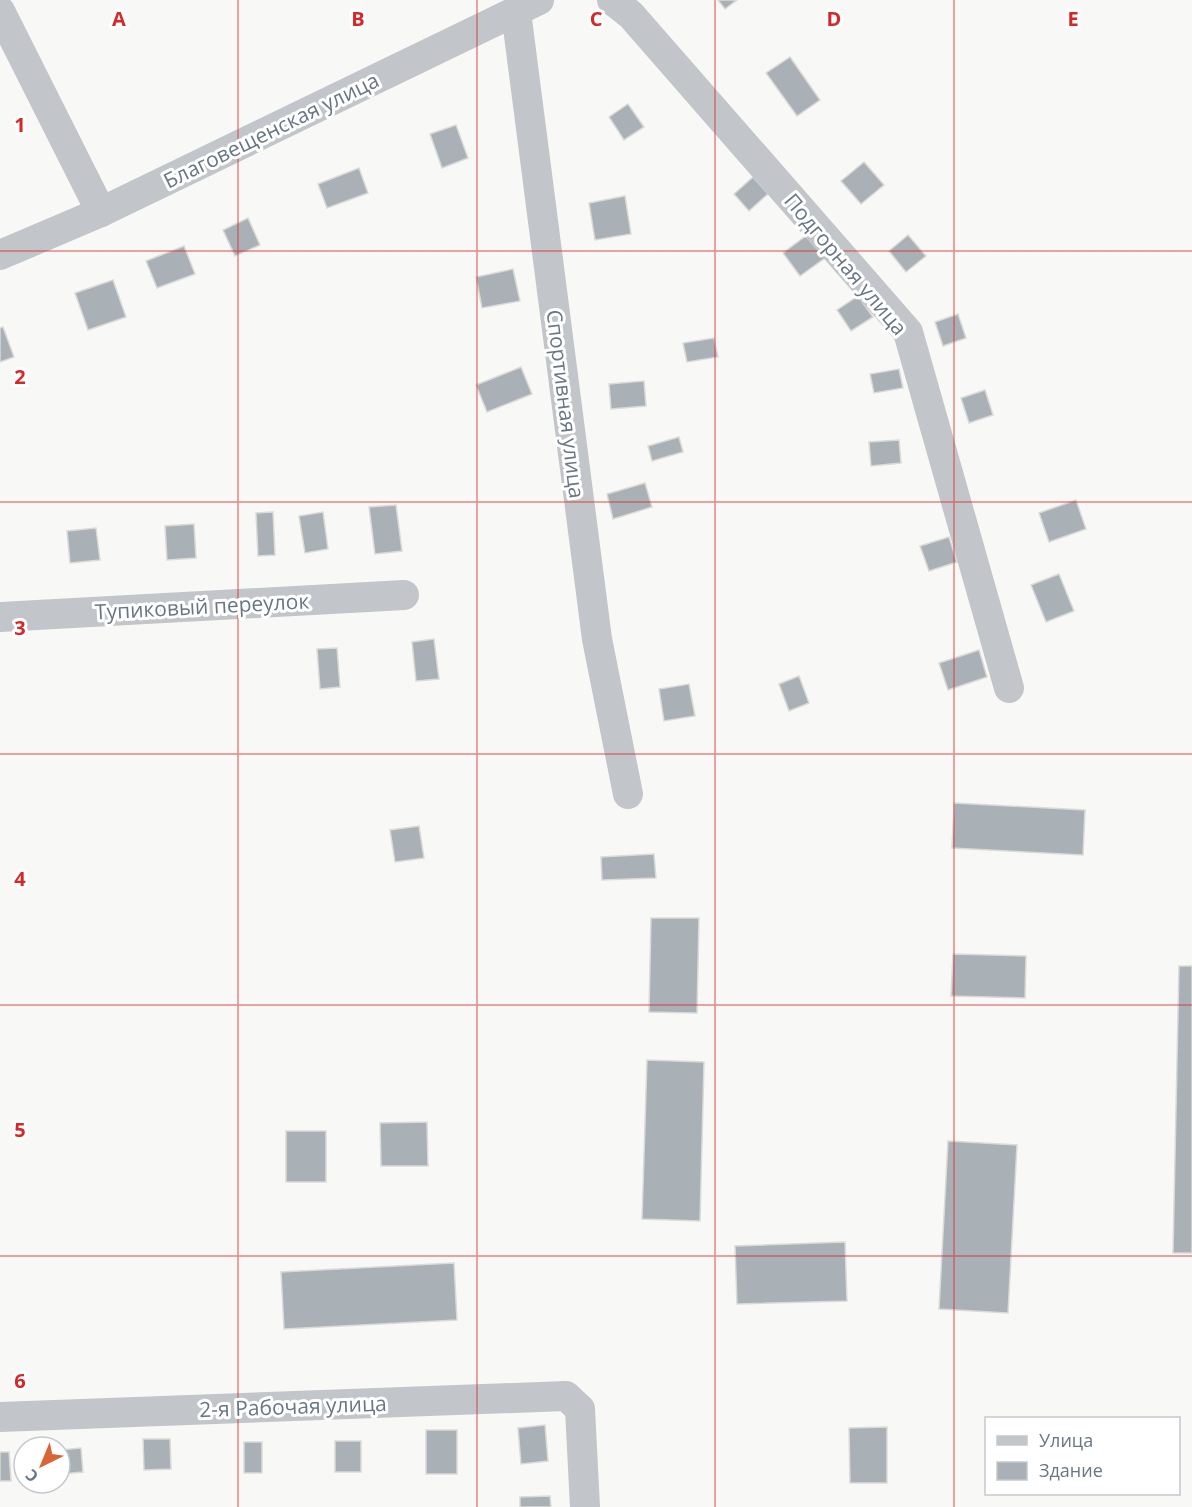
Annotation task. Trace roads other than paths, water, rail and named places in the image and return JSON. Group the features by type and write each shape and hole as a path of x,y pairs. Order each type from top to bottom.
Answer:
{"street":[{"name":"Подгорная улица","path":"612,0 631,15 908,332 1009,688"},
{"name":"Благовещенская улица","path":"0,255 101,212 527,6"},
{"name":"Спортивная улица","path":"527,6 597,639 628,794"},
{"path":"0,10 101,212"},
{"name":"Тупиковый переулок","path":"0,617 404,595"},
{"name":"2-я Рабочая улица","path":"0,1417 566,1396 580,1409 585,1507"}]}
